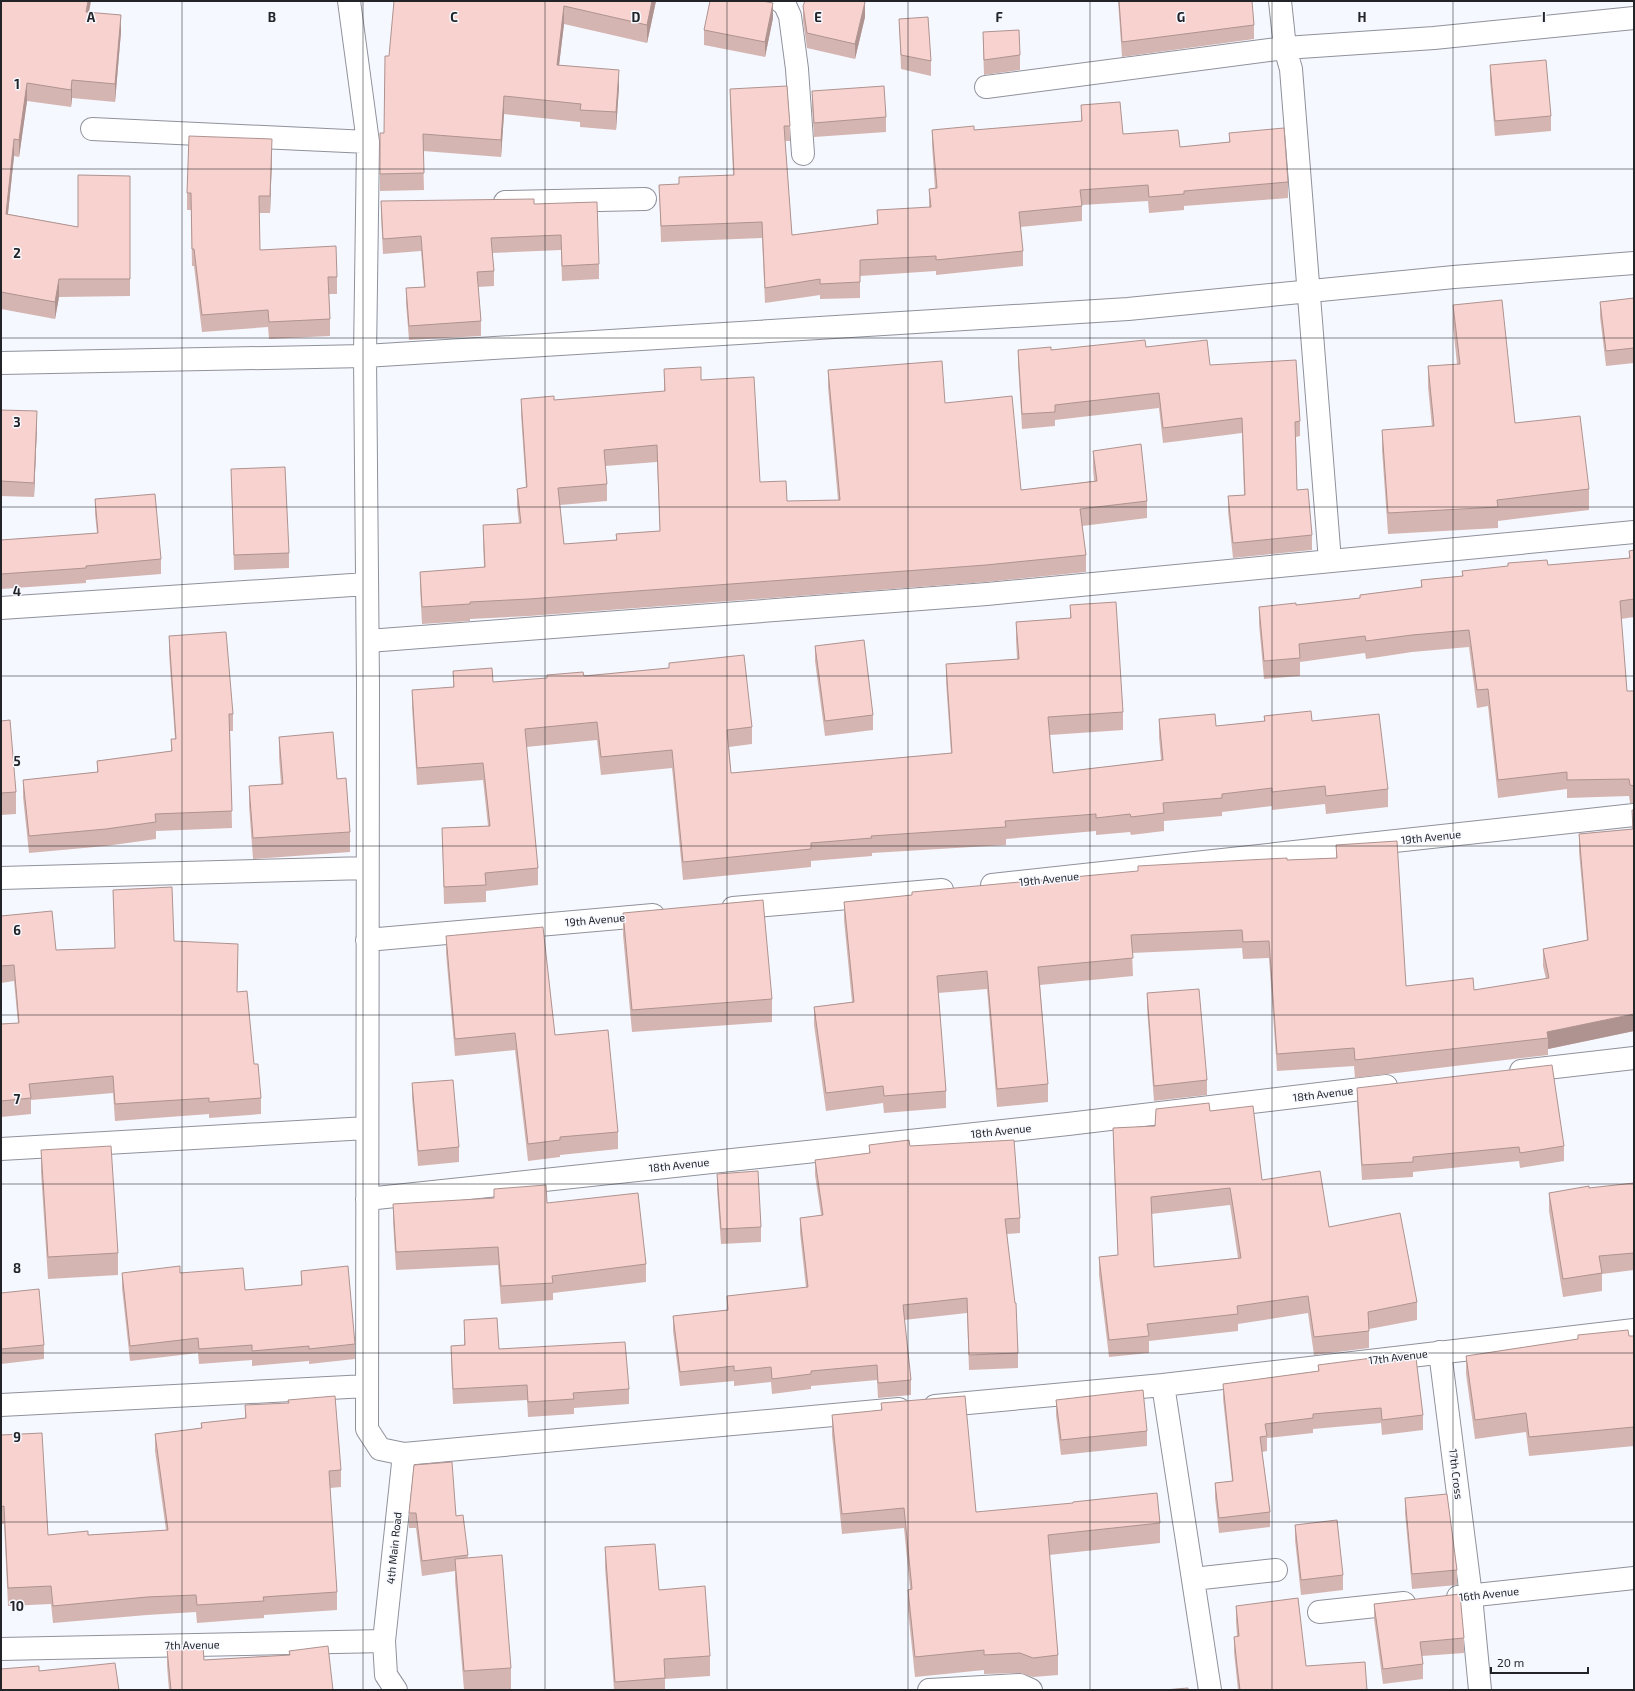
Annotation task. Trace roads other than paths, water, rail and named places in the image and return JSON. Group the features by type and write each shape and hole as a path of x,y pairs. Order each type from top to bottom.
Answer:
{"street":[{"name":"17th Avenue","path":"349,1 375,204 365,356 368,641 367,1429 380,1450 404,1454 1163,1385 1634,1330"},
{"path":"780,1 785,5 790,16 797,69 803,154"},
{"path":"1280,1 1285,48 1291,69 1330,561"},
{"path":"986,87 1285,48 1434,38 1634,18"},
{"path":"92,129 368,142"},
{"path":"486,202 645,199"},
{"path":"1,363 365,356 1128,309 1454,277 1634,263"},
{"path":"368,641 987,594 1411,552 1634,532"},
{"path":"1,608 367,584"},
{"name":"19th Avenue","path":"714,910 966,888 1634,815"},
{"path":"1,878 367,868"},
{"name":"19th Avenue","path":"367,940 675,913"},
{"path":"1500,1074 1634,1058"},
{"name":"18th Avenue","path":"367,1199 1068,1124 1405,1084"},
{"path":"1,1149 367,1128"},
{"name":"17th Cross","path":"1440,1352 1471,1596 1480,1690"},
{"path":"1163,1385 1210,1690"},
{"path":"1,1405 367,1386"},
{"name":"4th Main Road","path":"396,1690 386,1675 384,1641 404,1454"},
{"path":"1193,1579 1276,1570"},
{"name":"16th Avenue","path":"1319,1612 1634,1578"},
{"name":"7th Avenue","path":"1,1648 384,1641"},
{"path":"930,1690 1020,1685 1031,1690"}]}
